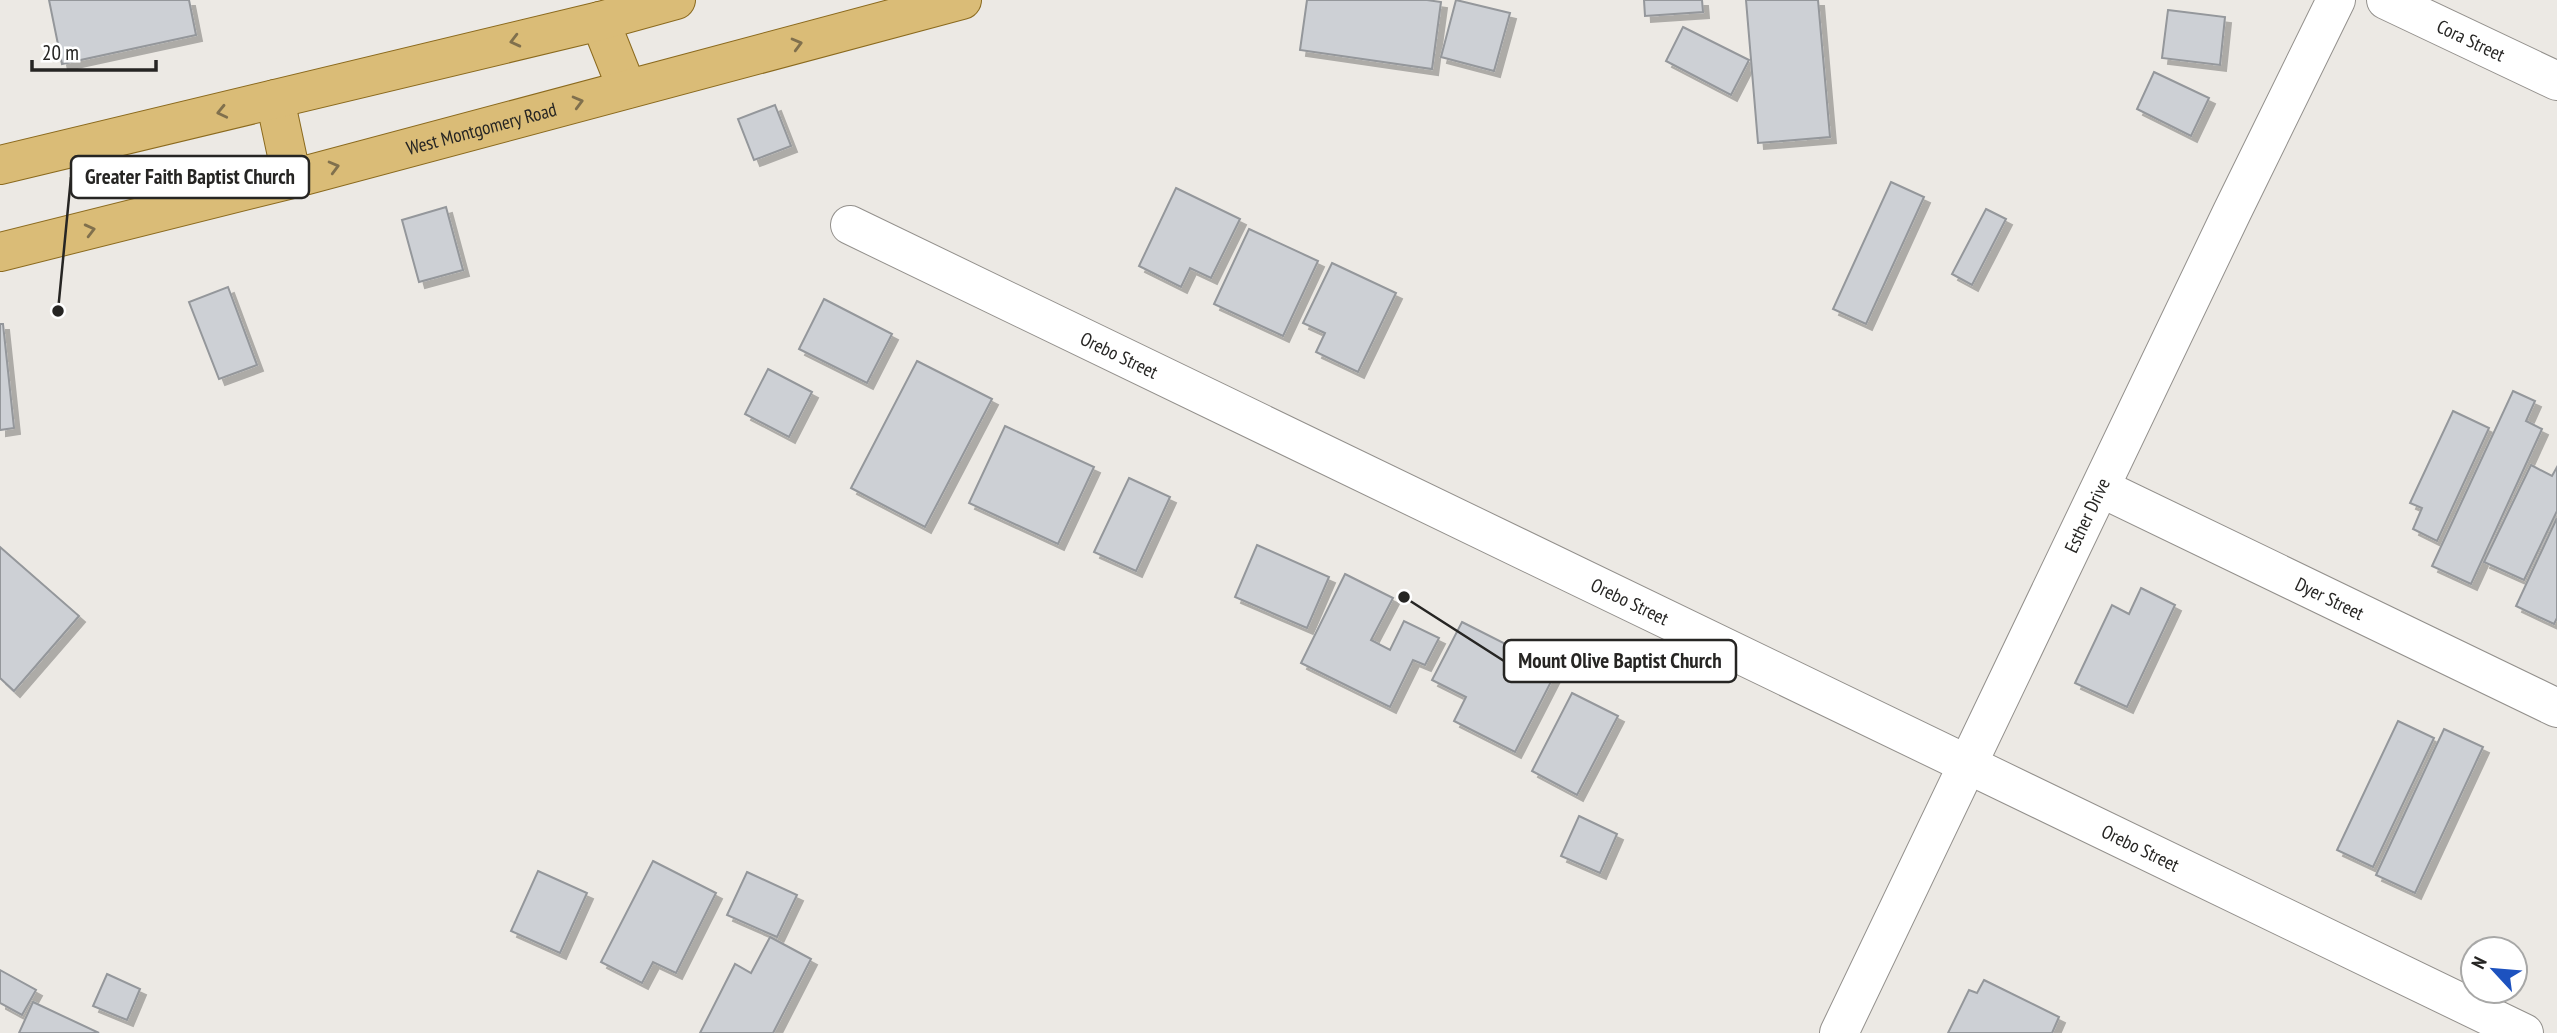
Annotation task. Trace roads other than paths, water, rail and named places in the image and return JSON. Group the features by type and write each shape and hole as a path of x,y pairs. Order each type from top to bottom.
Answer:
{"main road":[{"path":"0,165 600,21 676,0"},
{"name":"West Montgomery Road","path":"0,252 292,178 962,0"},
{"path":"600,21 627,89"},
{"path":"275,99 292,178"}],"street":[{"name":"Esther Drive","path":"1839,1033 2336,0"},
{"name":"Cora Street","path":"2386,0 2557,81"},
{"name":"Orebo Street","path":"850,225 2524,1033"},
{"name":"Dyer Street","path":"2101,488 2557,708"}],"place":[{"name":"Greater Faith Baptist Church","path":"58,311"},
{"name":"Mount Olive Baptist Church","path":"1404,597"}]}
